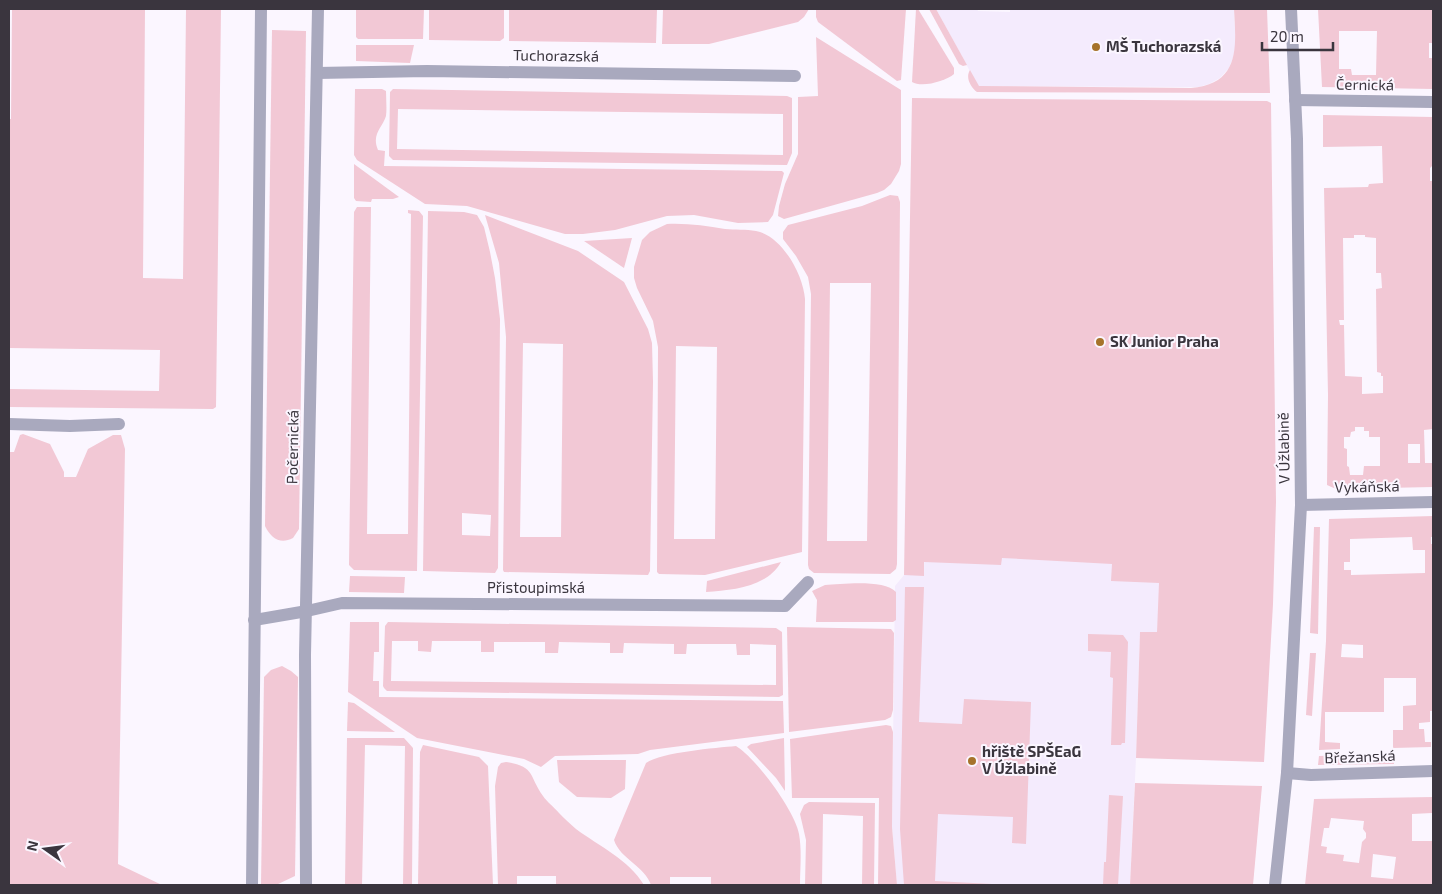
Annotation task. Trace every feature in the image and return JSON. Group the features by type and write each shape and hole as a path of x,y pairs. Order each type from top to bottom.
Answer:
{"street":[{"path":"252,885 262,9"},
{"name":"Počernická","path":"306,885 307,611 318,9"},
{"name":"V Úžlabině","path":"1275,885 1287,773 1301,505 1295,100 1291,9"},
{"name":"Tuchorazská","path":"317,73 427,71 795,76"},
{"name":"Černická","path":"1295,100 1433,102"},
{"path":"9,424 70,426 119,424"},
{"name":"Vykáňská","path":"1301,505 1433,502"},
{"name":"Přistoupimská","path":"254,620 342,603 784,606 808,582"},
{"name":"Břežanská","path":"1287,773 1433,771"}],"shaded area":[{"path":"12,9 145,9 143,278 183,279 186,9 221,9 216,407 213,409 9,407 9,389 159,391 160,350 9,348 9,119 11,119"},
{"path":"356,9 424,9 423,39 358,39 356,37"},
{"path":"429,9 504,9 504,38 500,41 429,40"},
{"path":"509,9 657,9 656,43 509,41"},
{"path":"663,9 809,9 798,22 709,44 662,44"},
{"path":"816,9 906,9 901,80 897,81 818,22"},
{"path":"916,9 918,9 954,68 954,74 950,77 928,84 912,82"},
{"path":"929,9 936,9 967,65 959,64"},
{"name":"MŠ Tuchorazská","path":"936,9 977,9 978,11 1010,12 1010,9 1234,9 1236,50 1229,68 1220,78 1199,87 978,86"},
{"path":"1234,9 1267,9 1270,93 977,92 968,79 970,70 979,86 1191,88 1207,85 1219,79 1227,71 1232,61 1235,36"},
{"path":"1318,9 1433,9 1433,43 1429,43 1429,58 1433,58 1433,89 1322,87","holes":["1339,31 1377,31 1376,75 1352,75 1351,69 1339,69"]},
{"path":"272,30 306,31 299,529 293,538 284,541 273,537 265,526"},
{"path":"816,37 901,90 901,164 891,184 884,190 784,219 778,216 779,206 785,184 798,154 798,97 818,96"},
{"path":"356,45 414,45 410,63 356,61"},
{"path":"355,89 382,89 386,91 386,116 376,139 378,150 385,151 384,166 782,171 784,173 773,215 768,222 738,223 694,215 667,216 615,230 565,234 467,206 425,204 357,160 354,155"},
{"path":"393,89 787,96 792,98 792,153 787,165 393,160 389,156 390,92","holes":["398,109 783,114 783,155 397,149"]},
{"path":"912,98 1267,101 1271,103 1276,502 1273,604 1264,762 1136,758 1140,632 1157,632 1159,583 1111,581 1112,564 1002,558 1001,565 924,562 924,576 904,575"},
{"path":"1323,115 1433,117 1433,165 1430,168 1430,181 1433,181 1433,429 1424,430 1425,463 1433,463 1433,487 1336,489 1327,485 1328,395 1324,188 1368,187 1369,184 1383,183 1382,146 1323,147","holes":["1354,235 1376,238 1376,273 1381,273 1382,288 1376,289 1377,372 1383,376 1383,393 1362,394 1362,377 1345,376 1344,325 1340,325 1339,320 1344,320 1343,238 1354,238","1355,427 1364,427 1364,431 1369,431 1369,437 1380,437 1380,466 1364,466 1363,475 1350,475 1349,467 1347,466 1347,449 1344,448 1344,437 1350,437 1351,432 1355,431","1408,444 1420,444 1420,463 1408,463"]},
{"path":"1200,125 1157,633 1140,632 1130,885 897,885 892,827 895,586 904,575 924,575 930,161"},
{"path":"354,164 399,197 393,199 372,199 371,202 356,201 354,198"},
{"path":"890,195 898,196 900,202 897,564 896,569 890,574 814,573 809,569 808,565 811,294 808,277 796,256 783,239 783,232 788,225 862,206","holes":["830,283 871,283 867,541 827,541"]},
{"path":"357,207 371,207 367,534 408,534 411,214 408,213 408,210 419,211 423,216 417,571 354,570 349,565 354,212"},
{"path":"428,211 464,212 477,215 484,227 495,278 500,319 498,568 495,573 423,571","holes":["462,513 491,515 490,536 462,535"]},
{"path":"485,215 578,251 624,282 648,329 652,343 653,382 650,571 648,575 504,572 503,570 506,337 499,263","holes":["523,343 563,344 561,537 520,537"]},
{"path":"667,224 689,224 756,231 774,240 790,258 795,268 805,299 802,552 705,575 659,574 657,572 658,347 653,321 634,278 634,267 642,240 650,232","holes":["676,346 717,347 715,539 674,539"]},
{"path":"632,238 624,268 584,241"},
{"path":"23,434 50,444 64,472 64,477 76,477 88,449 113,435 121,435 125,449 118,864 162,885 9,885 9,452 14,452 20,435"},
{"path":"1433,516 1431,544 1433,544 1433,711 1430,711 1430,722 1419,723 1419,729 1424,729 1425,742 1431,742 1431,747 1393,748 1393,730 1403,730 1403,706 1416,705 1416,678 1384,678 1384,712 1325,712 1325,742 1340,743 1340,749 1319,750 1326,641 1329,519","holes":["1412,537 1413,550 1425,550 1425,573 1351,575 1351,570 1344,570 1344,562 1350,562 1350,539","1342,644 1363,645 1363,658 1341,657"]},
{"path":"1314,527 1320,527 1318,634 1310,633"},
{"path":"781,562 767,577 748,586 706,592 707,581"},
{"path":"350,576 405,577 404,593 349,592"},
{"path":"863,583 883,585 890,588 896,592 896,620 893,622 816,622 817,600 812,591 825,585"},
{"path":"905,587 924,587 919,722 962,724 964,699 1031,702 1026,844 1012,843 1013,817 938,814 935,881 1011,885 904,885 900,829"},
{"path":"350,622 379,622 379,652 374,652 373,681 379,681 379,697 783,701 784,733 650,750 638,754 555,756 541,767 524,759 417,738 348,692"},
{"path":"388,622 776,628 782,632 783,695 779,697 387,691 383,686 385,626","holes":["392,641 418,641 418,651 431,652 432,641 481,641 481,652 494,652 494,642 545,642 545,653 558,653 559,642 610,643 610,653 623,653 624,643 674,644 674,654 686,654 687,644 736,644 737,655 750,655 750,644 776,645 776,685 391,681"]},
{"path":"787,627 891,629 894,633 893,710 891,717 885,720 789,732"},
{"path":"1088,634 1123,635 1128,642 1125,743 1121,745 1111,745 1113,678 1110,677 1111,652 1088,651"},
{"path":"1310,653 1316,653 1312,716 1306,715"},
{"path":"282,666 298,677 295,876 276,885 261,885 264,677 271,670"},
{"path":"348,702 354,703 395,732 347,731"},
{"path":"886,725 891,726 893,732 892,827 897,885 878,885 879,798 792,798 790,739"},
{"path":"347,738 404,738 413,748 412,885 403,885 405,746 365,745 362,885 345,885"},
{"path":"784,738 785,791 776,778 747,747 751,744"},
{"path":"423,745 479,757 488,766 493,885 418,885 420,752"},
{"path":"736,746 754,762 774,786 796,824 800,847 800,885 711,885 711,877 670,877 670,885 651,885 644,873 621,852 614,840 646,763 676,753"},
{"path":"1394,754 1394,764 1318,765 1319,756"},
{"path":"557,760 626,760 625,789 611,798 577,797 559,782"},
{"path":"506,762 527,769 538,789 563,817 576,829 622,861 638,876 644,885 556,885 556,876 517,876 517,885 498,885 495,786 498,767 501,763"},
{"path":"1135,783 1262,786 1253,885 1130,885"},
{"path":"1109,795 1123,796 1118,885 1103,885"},
{"path":"1433,797 1432,813 1412,814 1412,841 1433,841 1433,885 1305,885 1314,799","holes":["1331,818 1364,821 1363,829 1366,833 1366,838 1362,842 1359,863 1343,861 1344,855 1326,853 1327,847 1321,846 1324,828 1329,828","1373,854 1396,857 1393,879 1371,877"]},
{"path":"809,802 875,803 874,885 862,885 863,816 823,814 822,885 805,885 806,840 800,814 804,805"}],"place":[{"name":"MŠ Tuchorazská","path":"1096,47"},
{"name":"SK Junior Praha","path":"1100,342"},
{"name":"hřiště SPŠEaG V Úžlabině","path":"972,761"}]}
